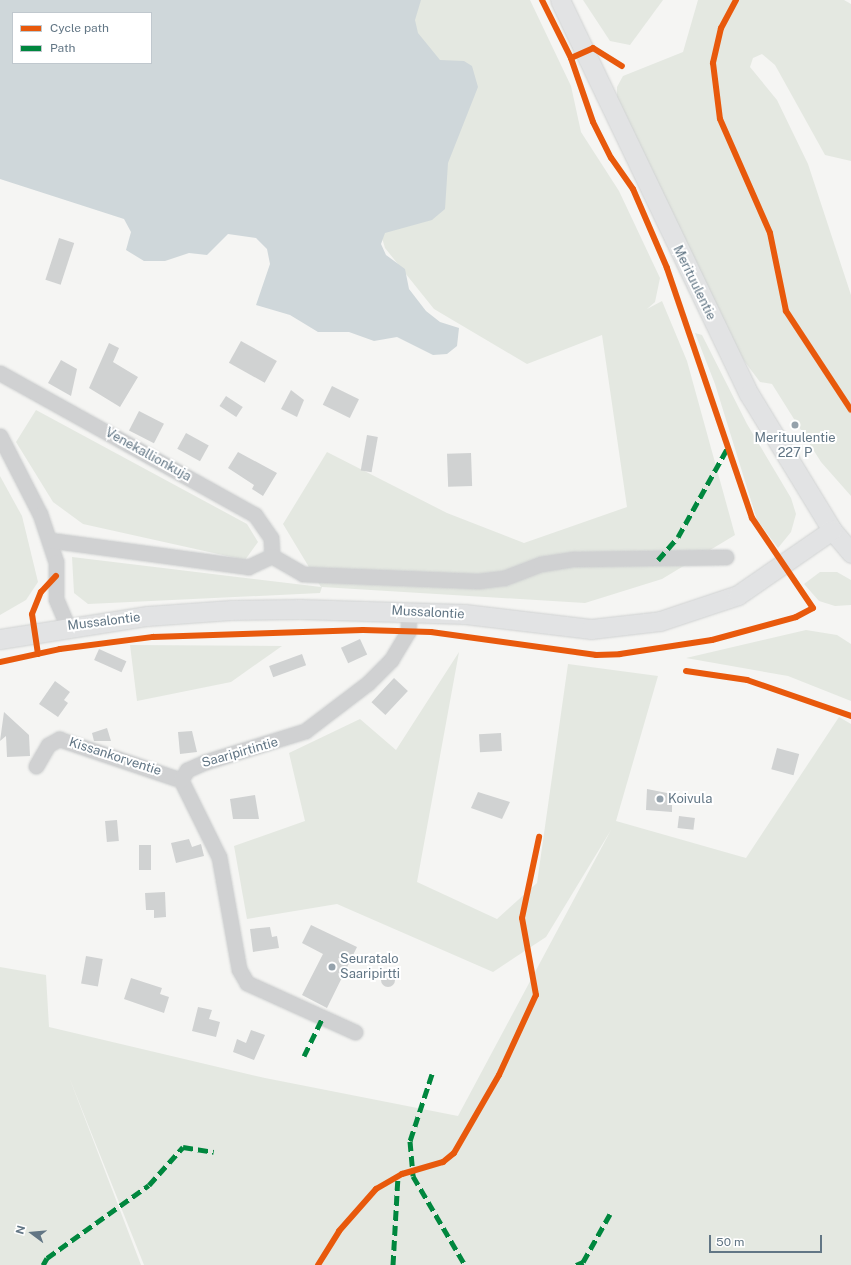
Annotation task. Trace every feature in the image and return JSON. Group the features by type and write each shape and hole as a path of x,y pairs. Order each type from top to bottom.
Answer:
{"main road":[{"name":"Merituulentie","path":"560,0 749,394 832,530 851,553"},
{"name":"Mussalontie","path":"0,639 68,627 231,610 409,611 590,629 660,621 738,595 832,530"}],"street":[{"name":"Venekallionkuja","path":"0,373 255,515 271,538 272,556"},
{"path":"0,436 40,514 56,562 56,599 68,627"},
{"path":"49,540 248,567 272,556 303,574 478,580 504,578 541,564 574,559 726,557"},
{"name":"Saaripirtintie","path":"182,780 188,770 205,762 305,731 368,683 390,660 408,632 409,611"},
{"name":"Kissankorventie","path":"36,766 48,745 59,739 182,780"},
{"path":"182,780 219,857 239,969 247,983 355,1032"}],"shaded area":[{"path":"0,0 421,0 415,20 418,33 440,60 464,61 472,66 478,87 448,163 445,209 432,220 385,233 381,244 386,255 405,269 409,289 426,311 440,322 459,328 457,346 447,354 433,355 397,337 374,341 349,332 318,332 290,315 256,305 270,264 267,249 256,238 228,234 207,255 189,253 165,261 144,261 126,250 131,232 124,219 0,179"},
{"path":"362,0 530,0 571,86 581,132 619,191 660,278 655,302 647,309 662,301 687,361 735,535 662,579 585,603 322,587 320,593 88,604 74,593 72,557 321,587 283,524 327,452 447,513 524,543 627,507 602,335 527,364 434,309 385,248 374,211"},
{"path":"583,0 663,0 630,45 610,41"},
{"path":"698,0 844,0 851,4 851,161 825,155 775,65 762,54 753,58 750,67 777,100 808,164 851,295 851,496 821,462 772,384 760,382 742,358 617,100 617,87 623,76 683,52"},
{"path":"695,333 702,335 747,424 791,498 796,514 791,532 778,548 757,520 715,384"},
{"path":"36,410 247,524 258,542 245,560 83,524 53,502 16,442"},
{"path":"0,476 22,516 38,582 26,600 0,615"},
{"path":"820,572 837,572 851,580 851,605 835,606 819,601 804,584"},
{"path":"806,630 837,635 851,644 851,701 788,676 686,658"},
{"path":"130,645 282,646 231,682 137,701"},
{"path":"459,652 417,882 497,919 537,883 568,664 658,676 616,821 746,858 839,717 851,724 851,1265 144,1265 69,1077 141,1265 0,1265 0,967 46,975 49,1027 265,1078 458,1116 611,830 546,937 493,972 337,904 247,919 234,846 305,821 289,753 360,719 396,750"}],"building":[{"path":"59,238 74,243 61,285 45,280"},
{"path":"241,341 277,361 265,383 229,363"},
{"path":"109,343 119,348 113,362 138,377 120,407 89,388"},
{"path":"61,360 77,369 71,396 48,383"},
{"path":"332,386 359,399 350,418 323,405"},
{"path":"291,390 304,400 297,417 281,409"},
{"path":"226,396 243,407 236,417 219,406"},
{"path":"139,411 164,424 154,443 129,431"},
{"path":"186,433 209,446 200,461 177,449"},
{"path":"367,435 378,437 372,472 361,470"},
{"path":"238,452 277,473 263,496 252,489 254,485 228,468"},
{"path":"471,453 472,486 448,487 447,454"},
{"path":"360,639 367,654 348,663 341,648"},
{"path":"99,649 126,661 122,672 94,660"},
{"path":"302,654 306,665 273,677 269,666"},
{"path":"394,678 408,691 385,715 371,702"},
{"path":"55,681 70,692 64,700 68,703 58,717 39,704"},
{"path":"4,712 29,735 30,756 7,757 6,736 0,741"},
{"path":"107,728 111,741 94,741 92,733"},
{"path":"192,731 197,752 180,754 178,732"},
{"path":"501,733 502,751 480,752 479,734"},
{"path":"777,748 799,754 794,775 771,769"},
{"name":"Koivula","path":"647,789 672,794 672,812 646,810"},
{"path":"478,792 510,802 502,819 471,808"},
{"path":"255,795 259,819 233,819 230,799"},
{"path":"679,816 695,818 693,830 678,828"},
{"path":"117,820 119,841 107,842 105,821"},
{"path":"189,839 192,847 201,844 204,856 176,863 171,843"},
{"path":"139,845 151,845 151,870 139,870"},
{"path":"165,892 166,917 154,918 154,910 146,910 145,893"},
{"name":"Seuratalo Saaripirtti","path":"311,925 357,947 327,1008 302,995 323,954 302,943"},
{"path":"270,927 272,937 277,936 279,948 253,952 250,929"},
{"path":"86,956 103,959 98,987 81,984"},
{"path":"388,973 393,975 395,980 393,985 388,987 383,985 381,980 383,975"},
{"path":"131,978 162,988 160,994 169,997 164,1013 124,999"},
{"path":"198,1007 212,1010 209,1019 220,1022 216,1037 192,1031"},
{"path":"251,1030 265,1035 254,1060 233,1052 237,1039 246,1043"}],"marked path":[{"path":"658,560 678,537 728,447"},
{"path":"304,1056 322,1019"},
{"path":"432,1074 410,1141 413,1176 465,1265"},
{"path":"43,1265 47,1258 149,1185 183,1147 214,1152"},
{"path":"393,1265 398,1176"},
{"path":"576,1265 583,1262 610,1214"}],"cycle path":[{"path":"0,662 60,649 153,637 363,630 431,632 596,655 620,654 712,640 796,617 813,608 752,518 667,268 633,189 611,158 593,122 571,58 542,0"},
{"path":"736,0 721,28 713,63 720,119 770,233 786,311 851,410"},
{"path":"571,58 593,48 622,66"},
{"path":"38,654 32,614 41,592 56,576"},
{"path":"686,671 747,680 851,716"},
{"path":"318,1265 339,1231 376,1189 402,1174 443,1162 454,1153 499,1075 536,995 522,918 539,837"}],"place":[{"name":"Merituulentie 227 P","path":"795,425"},
{"name":"Koivula","path":"660,799"},
{"name":"Seuratalo Saaripirtti","path":"332,967"}]}
